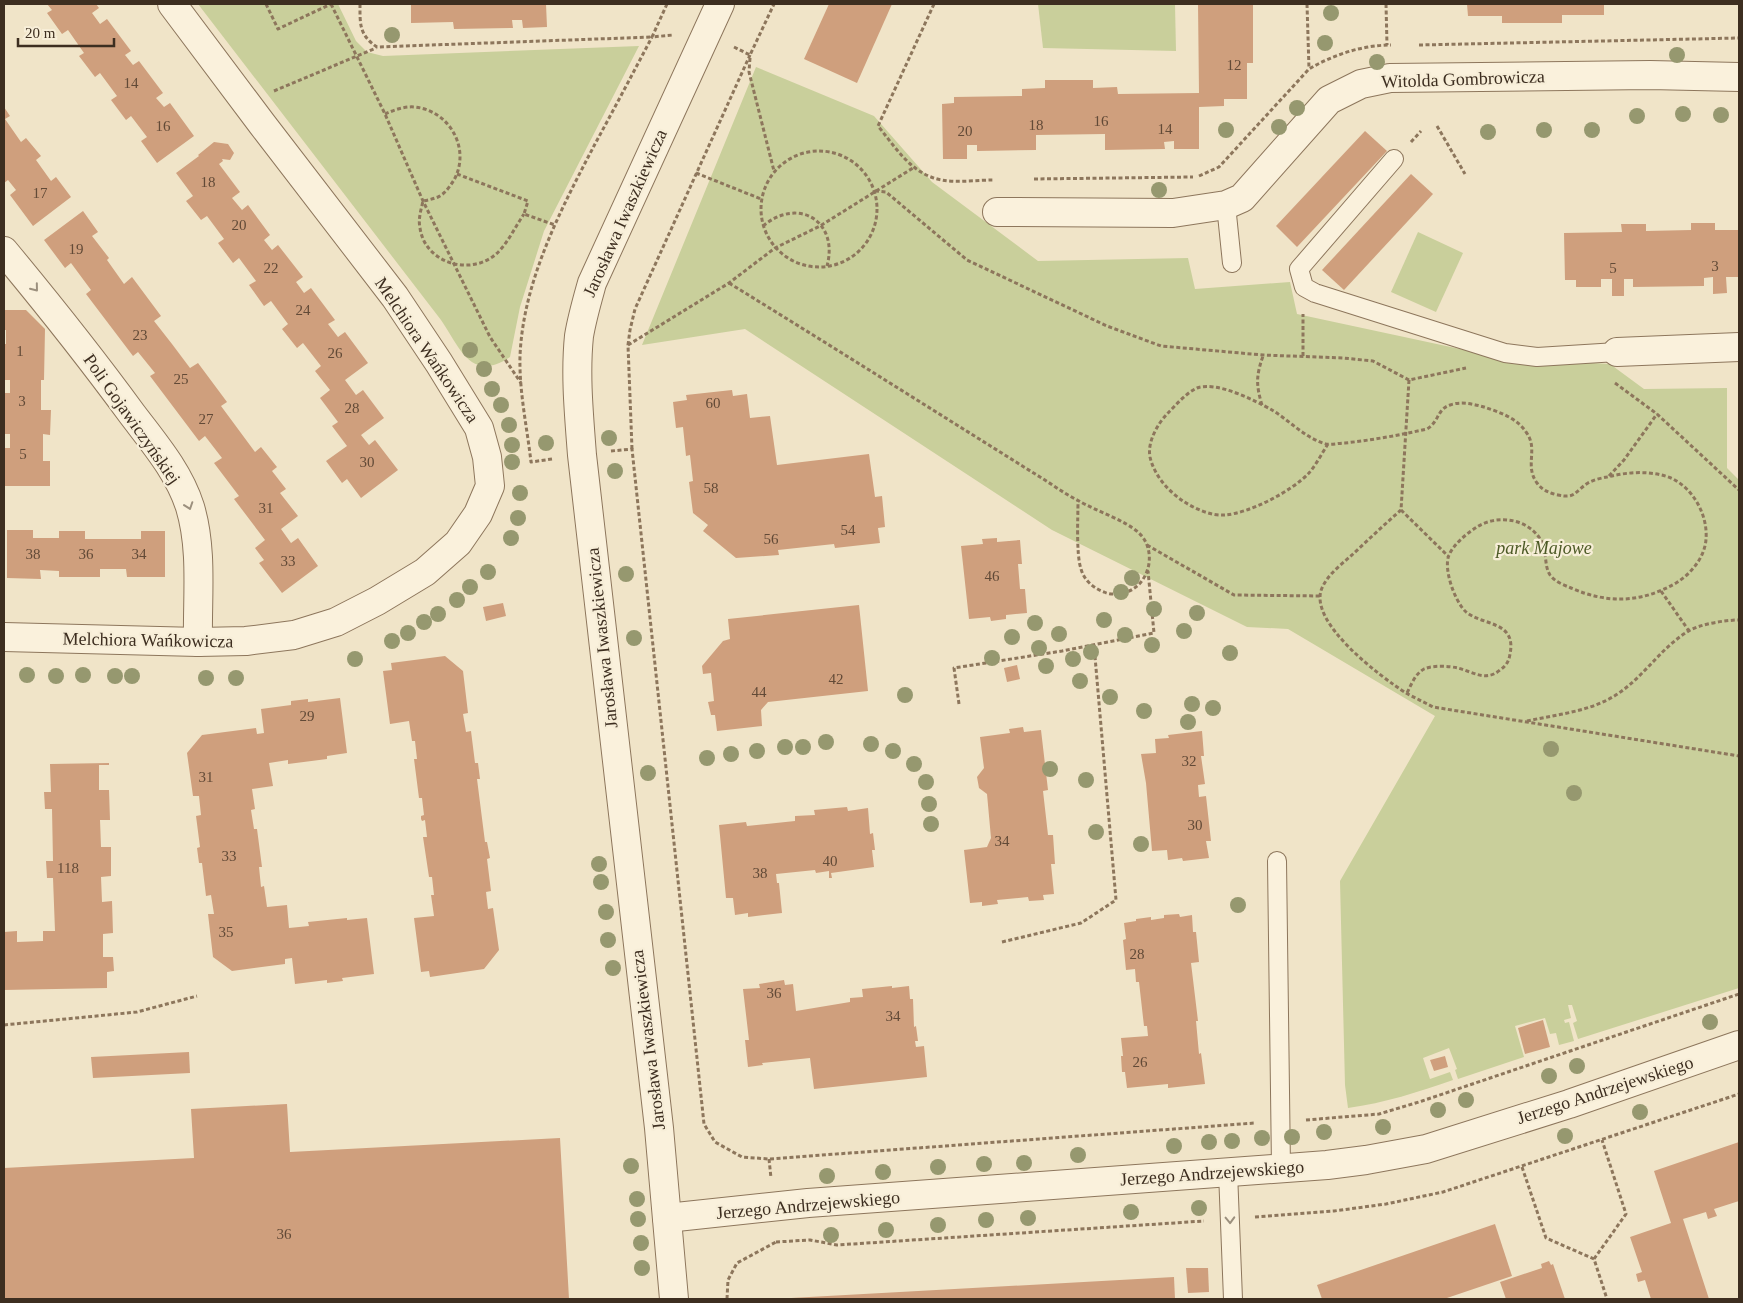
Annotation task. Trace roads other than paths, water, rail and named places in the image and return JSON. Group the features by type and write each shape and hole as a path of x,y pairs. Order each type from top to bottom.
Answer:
{"street":[{"name":"Melchiora Wańkowicza","path":"4,638 198,642 246,641 294,635 336,622 377,601 424,572 458,543 478,514 490,486 487,458 479,428 440,363 395,297 172,4"},
{"name":"Jarosława Iwaszkiewicza","path":"674,1299 658,1121 582,455 577,372 584,311 592,283 720,4"},
{"name":"Witolda Gombrowicza","path":"997,212 1173,214 1226,205 1242,198 1329,100 1361,84 1390,78 1650,75 1739,77"},
{"name":"Poli Gojawiczyńskiej","path":"4,251 76,340 160,451 178,478 190,507 196,536 198,642"},
{"path":"1617,352 1739,347"},
{"name":"Jerzego Andrzejewskiego","path":"668,1218 808,1203 1366,1160 1426,1149 1568,1104 1739,1045"}],"lane":[{"path":"1394,159 1299,269 1304,287 1315,293 1504,353 1538,357 1617,352"},
{"path":"1226,205 1232,264"},
{"path":"1277,861 1281,1168"},
{"path":"1228,1172 1233,1299"}],"park label":[{"name":"park Majowe","path":"1544,548"}]}
